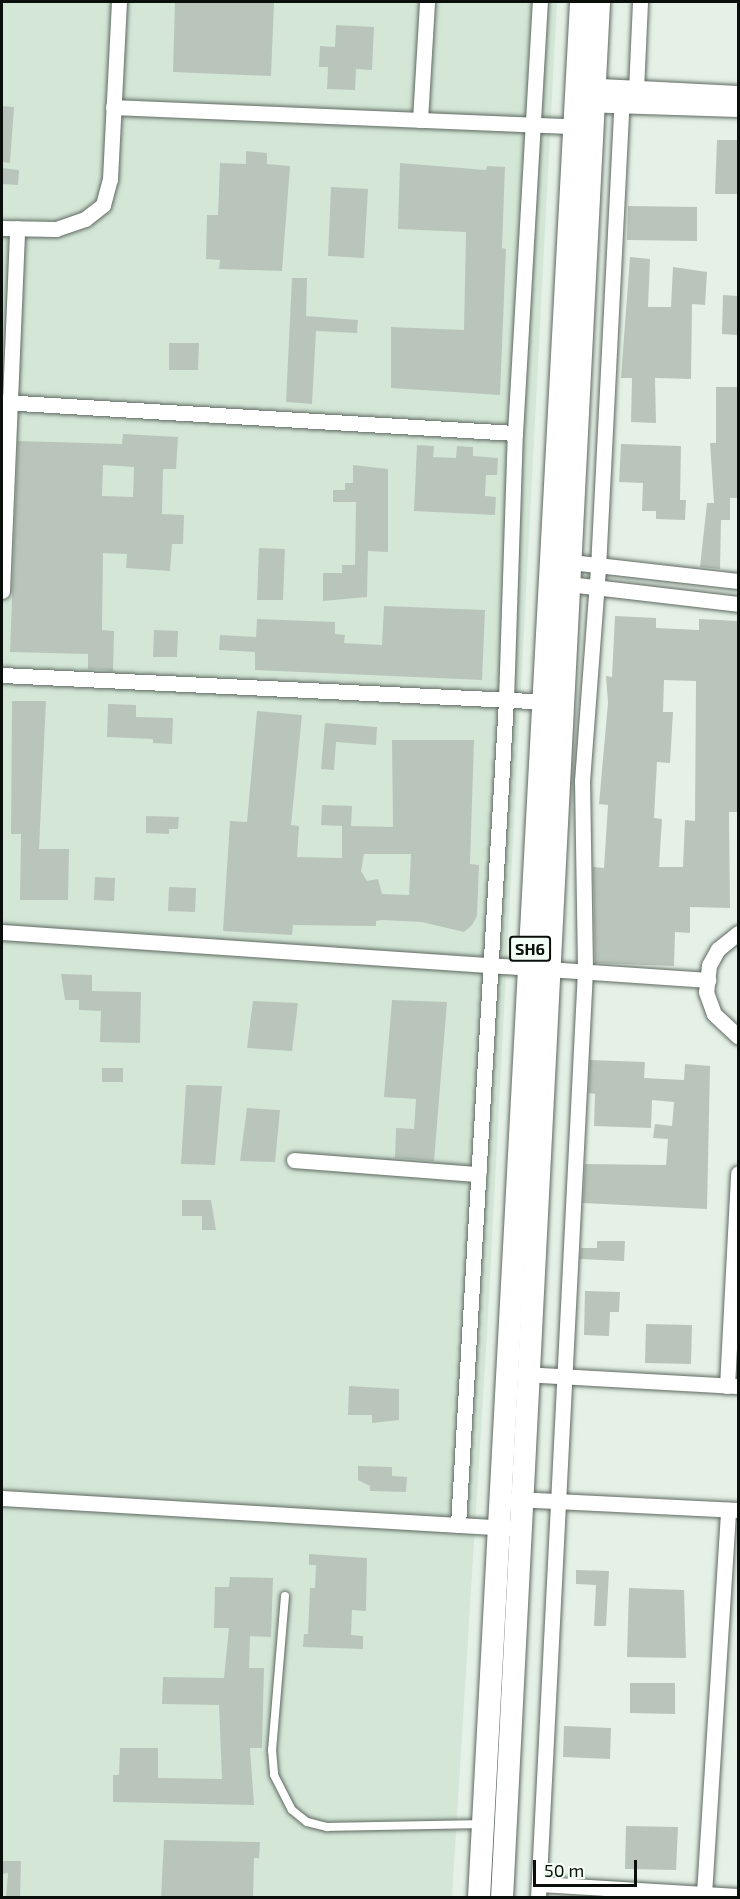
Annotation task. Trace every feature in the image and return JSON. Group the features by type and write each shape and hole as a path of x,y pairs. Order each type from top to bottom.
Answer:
{"main road":[{"name":"SH6","path":"562,572 574,126 586,95 581,2"},
{"name":"SH6","path":"502,1898 513,1499 539,966 586,95 599,2"},
{"name":"SH6","path":"479,1898 512,1528"}],"street":[{"path":"2,228 56,229 85,219 103,205 110,179 119,2"},
{"path":"420,120 427,2"},
{"path":"458,1525 506,700 515,433 531,124 540,2"},
{"path":"640,2 627,95 598,568 582,781 585,969 539,1891 738,1896"},
{"path":"586,95 738,95"},
{"path":"627,95 738,108"},
{"path":"114,107 574,126"},
{"path":"2,591 6,402 17,228"},
{"path":"6,402 515,433"},
{"path":"562,572 598,568 738,581"},
{"path":"562,572 595,589 738,604"},
{"path":"2,675 555,702"},
{"path":"2,932 585,969 708,980"},
{"path":"738,933 718,950 709,965 706,992 714,1014 738,1036"},
{"path":"294,1160 478,1174"},
{"path":"519,1374 733,1386 738,1173"},
{"path":"2,1498 512,1528"},
{"path":"513,1499 733,1510 704,1894"}],"lane":[{"path":"285,1596 272,1750 274,1775 292,1810 307,1822 327,1827 484,1824"}],"shaded area":[{"path":"2,2 557,2 487,1334 452,1897 2,1898"}],"building":[{"path":"175,2 274,2 271,76 173,72"},
{"path":"336,25 374,27 372,70 356,69 355,90 327,89 328,67 319,67 320,46 335,47"},
{"path":"2,106 14,107 10,163 2,162"},
{"path":"717,140 738,140 738,194 715,194"},
{"path":"246,151 267,153 267,164 290,166 282,271 219,269 220,260 206,259 207,215 218,215 220,163 246,164"},
{"path":"400,163 486,170 487,166 505,167 502,248 506,249 500,395 391,388 391,327 464,330 466,232 398,229"},
{"path":"2,168 19,170 18,185 2,184"},
{"path":"331,187 368,189 364,258 328,256"},
{"path":"628,206 697,207 697,241 627,240"},
{"path":"630,257 650,259 648,307 671,307 673,267 707,272 705,305 692,304 691,379 655,378 656,423 631,422 632,378 621,378"},
{"path":"292,278 307,278 306,316 358,320 357,333 316,331 312,404 286,402"},
{"path":"723,295 738,296 738,335 722,334"},
{"path":"169,343 199,343 198,370 169,370"},
{"path":"716,387 738,387 738,498 730,498 730,520 721,520 720,569 700,567 707,503 714,503 710,443 716,443"},
{"path":"123,434 178,437 176,469 163,469 162,514 184,515 183,544 172,544 170,571 126,568 127,554 103,553 102,630 114,631 113,671 88,669 88,654 10,652 18,441 122,444","holes":["103,465 134,467 133,497 102,496"]},
{"path":"621,444 681,446 680,500 686,500 685,520 656,519 656,511 642,511 643,483 619,482"},
{"path":"417,445 434,446 433,457 456,458 457,446 473,447 473,456 498,458 497,475 486,475 485,496 496,497 495,515 414,511"},
{"path":"353,465 388,469 388,552 368,551 367,597 323,601 323,573 342,573 342,565 355,565 356,502 333,502 333,490 345,490 345,483 353,483"},
{"path":"259,548 285,549 283,600 257,600"},
{"path":"384,606 485,610 482,680 255,670 255,652 219,650 220,635 256,637 257,619 335,622 335,634 345,635 344,643 382,645"},
{"path":"615,616 656,618 656,628 699,630 699,619 738,621 738,812 729,812 730,908 690,907 690,933 675,932 674,966 595,963 593,867 604,868 608,805 599,804 608,703 606,676 612,677","holes":["664,680 696,681 695,821 685,820 683,867 659,867 662,819 654,818 657,762 670,763 673,712 663,712"]},
{"path":"154,630 178,631 177,657 153,657"},
{"path":"12,701 46,701 39,849 69,849 68,900 20,900 21,834 11,834"},
{"path":"108,704 136,705 136,717 173,718 172,744 153,743 153,739 107,737"},
{"path":"257,711 302,715 291,825 299,826 297,857 342,858 342,826 321,825 322,805 352,806 351,826 393,827 392,740 474,740 470,864 479,865 477,916 464,932 422,922 382,920 376,921 376,926 293,925 292,935 223,931 230,821 247,822","holes":["364,854 411,854 409,895 382,894 378,879 367,881 361,871"]},
{"path":"325,723 377,727 376,745 336,742 334,770 321,769"},
{"path":"146,816 179,817 178,829 169,829 169,834 146,833"},
{"path":"95,877 115,878 114,901 94,900"},
{"path":"169,887 196,888 195,912 168,911"},
{"path":"61,974 92,975 92,991 141,992 140,1043 100,1042 101,1011 79,1010 79,1000 65,1000"},
{"path":"392,1000 447,1002 434,1161 395,1158 396,1128 414,1129 416,1099 384,1097"},
{"path":"253,1001 298,1003 292,1051 247,1048"},
{"path":"590,1060 645,1062 644,1078 684,1080 685,1064 710,1066 707,1209 583,1203 585,1164 666,1165 668,1139 653,1138 655,1124 672,1126 674,1102 652,1100 651,1128 594,1126 595,1094 589,1093"},
{"path":"102,1068 123,1068 123,1082 102,1082"},
{"path":"186,1085 222,1086 215,1165 181,1164"},
{"path":"247,1108 280,1110 275,1162 240,1161"},
{"path":"182,1200 211,1200 216,1230 202,1230 202,1216 182,1216"},
{"path":"597,1241 625,1241 624,1261 580,1259 581,1248 597,1248"},
{"path":"585,1291 620,1292 619,1312 610,1312 609,1336 584,1335"},
{"path":"646,1324 692,1325 691,1364 645,1363"},
{"path":"349,1386 399,1389 399,1420 372,1423 372,1415 348,1415"},
{"path":"358,1466 392,1467 392,1476 407,1477 406,1492 370,1491 370,1486 358,1480"},
{"path":"309,1554 367,1558 366,1611 352,1610 351,1635 363,1636 363,1649 303,1647 304,1634 308,1634 310,1588 315,1588 316,1565 309,1565"},
{"path":"576,1570 609,1571 606,1626 594,1626 596,1585 576,1584"},
{"path":"230,1577 273,1578 271,1637 250,1636 249,1668 264,1668 262,1748 250,1748 254,1805 113,1802 113,1775 119,1775 120,1748 158,1748 158,1778 222,1779 219,1705 162,1704 163,1677 224,1678 229,1628 214,1628 215,1587 229,1587"},
{"path":"629,1588 684,1590 686,1658 627,1657"},
{"path":"630,1683 675,1683 675,1714 630,1713"},
{"path":"564,1726 611,1728 610,1759 563,1757"},
{"path":"626,1826 678,1827 676,1870 625,1869"},
{"path":"164,1840 260,1842 259,1858 254,1858 253,1898 161,1898"},
{"path":"2,1861 21,1861 20,1898 6,1898 8,1873 2,1874"}]}
